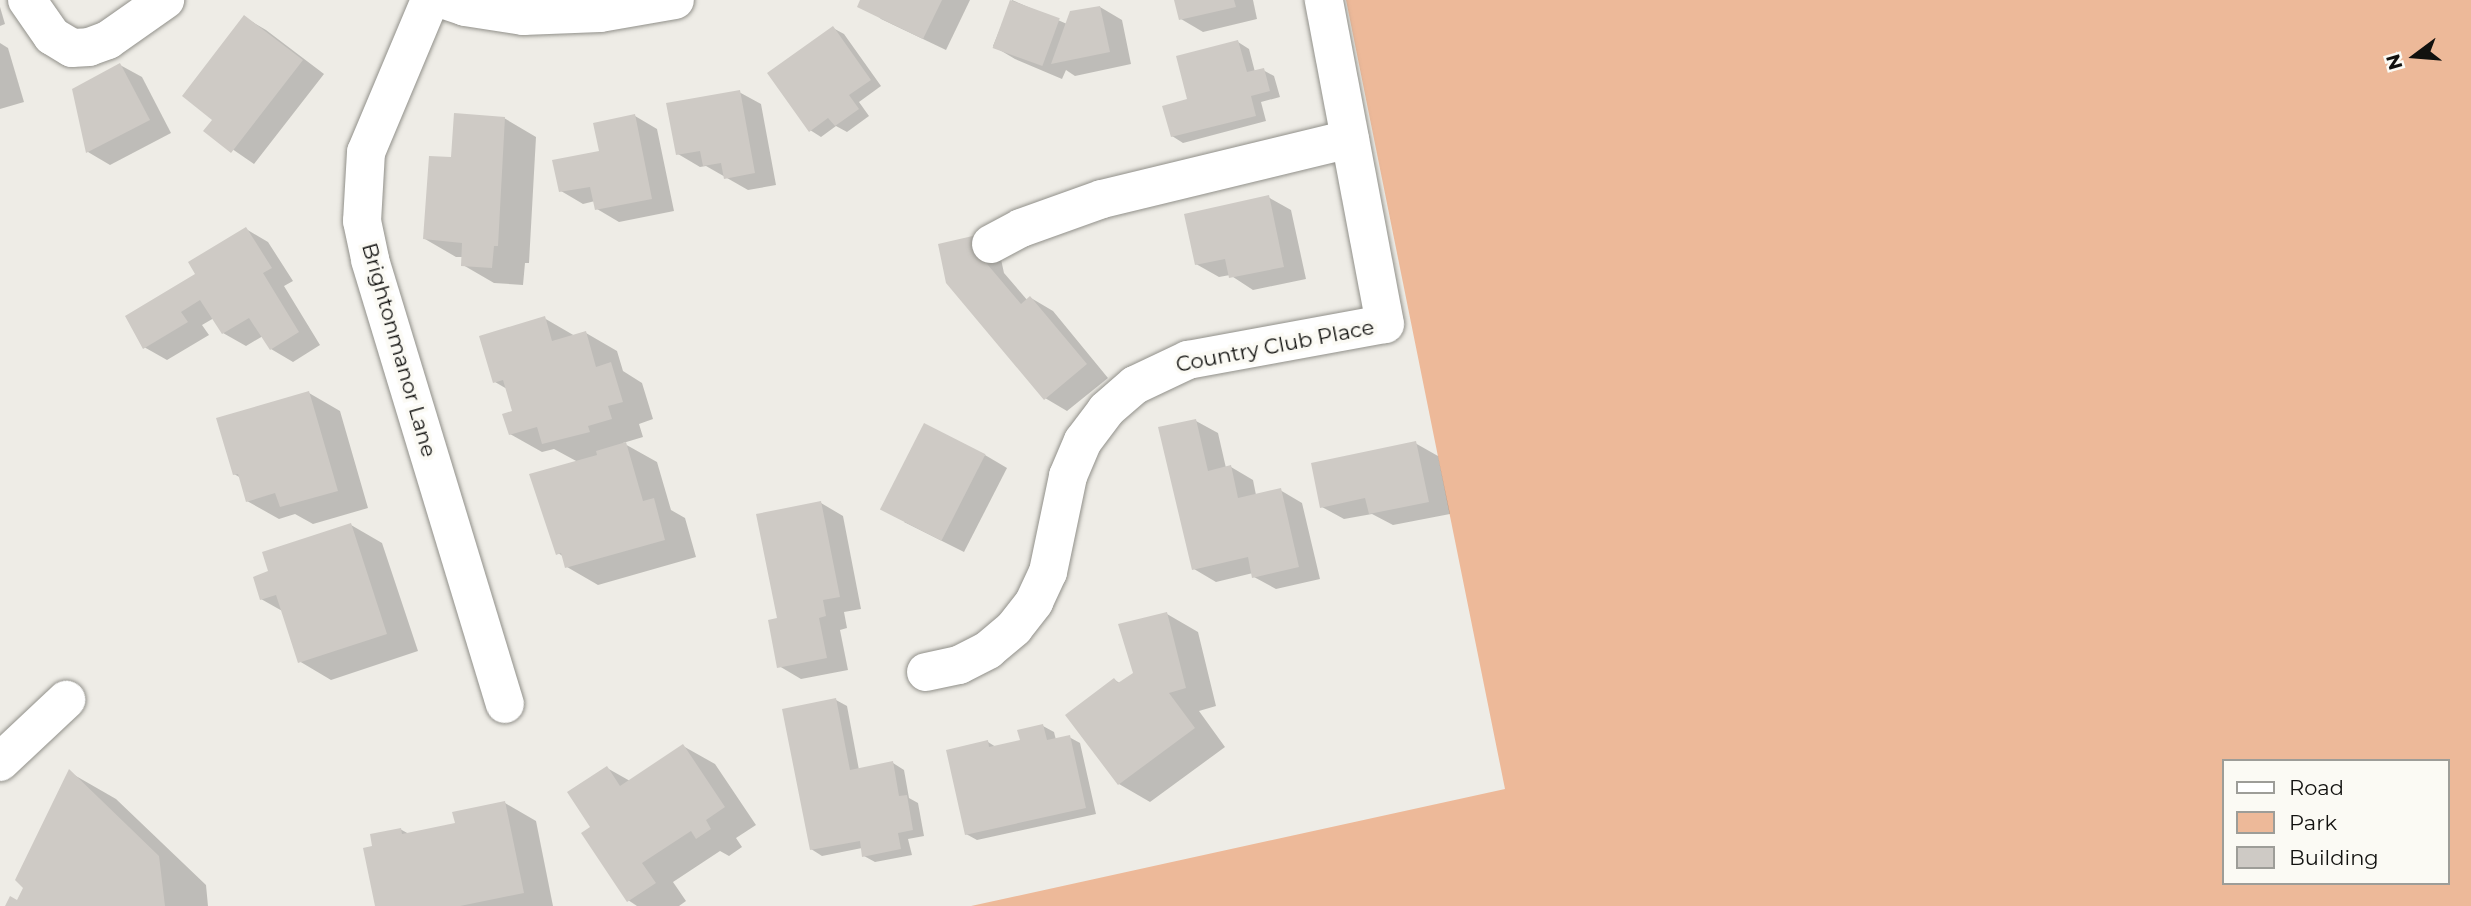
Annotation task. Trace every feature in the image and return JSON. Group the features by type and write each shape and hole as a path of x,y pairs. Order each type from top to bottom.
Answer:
{"street":[{"path":"27,0 52,36 72,48 89,47 108,40 165,0"},
{"name":"Brightonmanor Lane","path":"430,0 366,152 362,221 370,260 505,704"},
{"path":"445,0 465,7 523,16 600,13 675,0"},
{"name":"Country Club Place","path":"926,672 959,665 988,650 1014,628 1034,602 1048,572 1068,477 1083,441 1106,410 1135,384 1188,360 1385,324 1324,0"},
{"path":"991,244 1021,228 1102,199 1350,139"},
{"path":"0,762 66,700"}],"green space":[{"path":"1346,0 2471,0 2471,906 971,906 1505,789"}],"building":[{"path":"860,0 942,0 923,39 857,7"},
{"path":"1010,0 1060,18 1042,66 993,48"},
{"path":"1174,0 1234,0 1236,7 1179,20"},
{"path":"1100,6 1110,52 1051,64 1070,11"},
{"path":"244,15 303,60 231,153 203,131 212,120 182,96"},
{"path":"833,26 871,80 849,95 859,109 835,126 828,118 809,132 767,73"},
{"path":"1238,40 1247,72 1264,68 1270,91 1251,96 1256,116 1171,137 1162,106 1187,99 1176,56"},
{"path":"120,63 150,120 86,153 72,89"},
{"path":"740,90 755,173 724,179 721,163 703,166 700,151 676,155 666,103"},
{"path":"454,113 505,117 498,246 494,246 492,268 461,266 462,243 423,239 429,156 451,157"},
{"path":"635,114 652,199 595,210 590,187 559,192 552,160 599,151 593,123"},
{"path":"1269,195 1284,267 1229,278 1225,259 1195,265 1184,214"},
{"path":"246,227 272,268 263,273 299,332 270,350 249,318 222,334 200,300 181,312 188,322 143,349 125,316 195,274 188,262"},
{"path":"977,235 982,258 1021,304 1030,296 1087,364 1044,400 946,283 938,244"},
{"path":"545,316 552,341 586,331 596,367 611,362 623,402 608,406 612,419 588,426 590,432 542,444 537,427 509,435 502,414 512,411 503,380 493,383 479,336"},
{"path":"309,391 338,491 280,507 275,493 246,502 238,474 233,475 216,418"},
{"path":"1196,419 1208,471 1231,465 1238,498 1281,488 1299,567 1252,578 1248,557 1192,570 1158,427"},
{"path":"924,423 985,454 941,541 880,509"},
{"path":"1416,441 1429,502 1369,514 1365,498 1320,508 1311,463"},
{"path":"626,442 643,501 654,498 665,540 565,568 561,553 556,555 529,474 597,455 596,451"},
{"path":"821,501 840,597 823,600 826,616 819,618 827,658 777,668 768,620 777,618 756,514"},
{"path":"351,523 387,634 298,663 276,595 260,600 253,577 268,571 262,552"},
{"path":"1167,612 1186,688 1169,693 1195,728 1118,785 1065,715 1114,678 1118,683 1133,673 1118,624"},
{"path":"836,698 850,770 893,761 899,796 907,795 913,830 898,833 901,849 862,857 860,841 810,850 782,709"},
{"path":"1043,724 1047,740 1070,735 1086,808 965,835 946,750 988,740 989,747 1020,740 1017,730"},
{"path":"683,744 725,807 706,820 711,829 696,839 691,831 642,863 656,883 627,902 581,833 590,827 567,792 607,766 620,786"},
{"path":"69,769 159,856 165,906 5,906 10,896 17,900 23,888 15,880"},
{"path":"505,801 524,893 460,906 375,906 363,848 372,846 370,834 401,828 402,834 455,823 452,812"}]}
